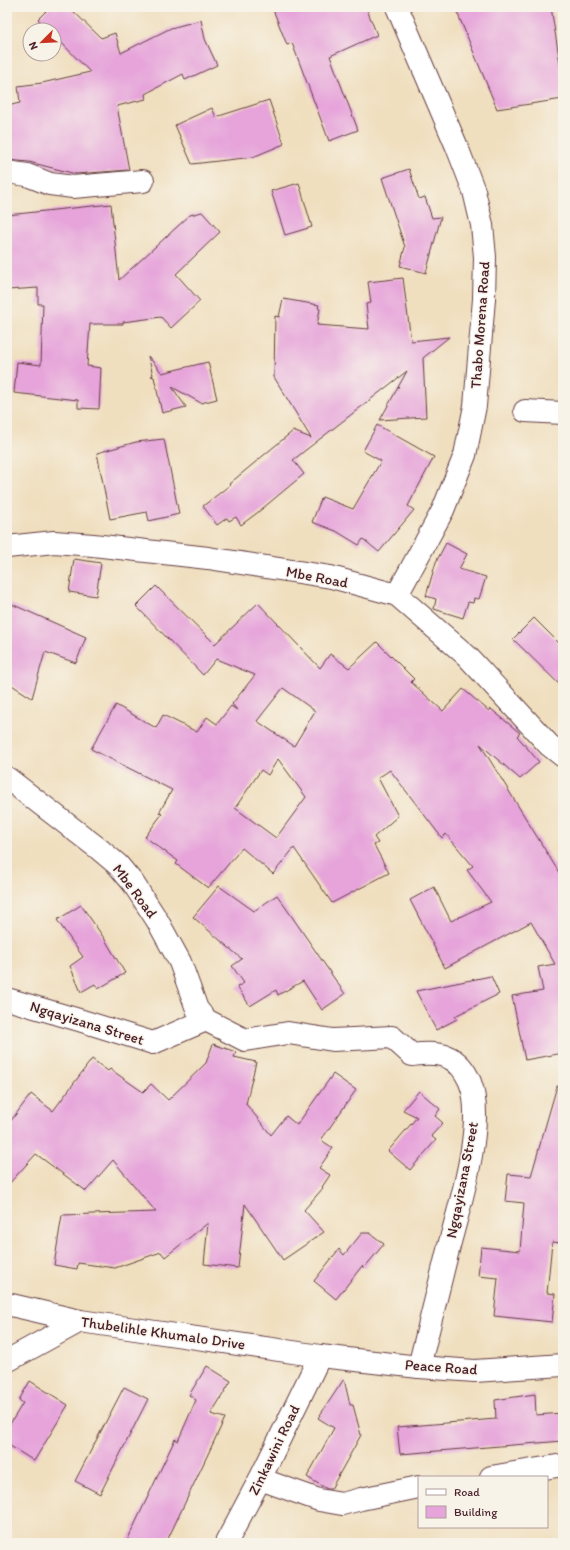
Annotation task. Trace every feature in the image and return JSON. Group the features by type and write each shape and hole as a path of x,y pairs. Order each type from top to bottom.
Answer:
{"street":[{"name":"Thabo Morena Road","path":"397,7 452,133 474,191 482,226 485,257 484,299 475,406 465,455 443,510 397,595"},
{"path":"7,172 28,175 50,184 73,186 143,181"},
{"path":"525,411 563,414"},
{"name":"Mbe Road","path":"7,547 54,542 208,558 331,577 397,595 467,656 549,745 563,756"},
{"name":"Mbe Road","path":"7,778 99,849 118,865 133,883 157,920 176,955 197,1009 206,1020"},
{"name":"Ngqayizana Street","path":"7,999 153,1043 206,1020 245,1040 288,1033 332,1040 392,1037 412,1055 429,1053 442,1054 454,1060 470,1082 475,1100 476,1120 466,1176 419,1367"},
{"name":"Thubelihle Khumalo Drive","path":"7,1304 80,1321 320,1356"},
{"path":"7,1361 80,1321"},
{"name":"Peace Road","path":"320,1356 419,1367 475,1371 563,1365"},
{"name":"Zinkawini Road","path":"226,1543 260,1479 320,1356"},
{"path":"497,1476 563,1465"},
{"path":"260,1479 319,1500 342,1504 418,1487"}],"building":[{"path":"50,7 69,7 101,38 115,33 121,53 171,28 201,20 205,39 217,65 185,80 183,74 145,94 146,99 117,106 129,170 76,174 29,162 7,160 7,106 20,103 18,86 42,83 90,72 62,43 62,22 41,22 38,19"},
{"path":"272,7 366,7 377,35 330,56 358,130 329,141 292,43 287,45"},
{"path":"455,7 551,7 563,82 563,99 497,109"},
{"path":"269,100 284,144 253,157 192,164 175,125 212,108 216,117"},
{"path":"409,169 419,199 425,197 432,218 441,217 426,273 400,266 405,247 382,178"},
{"path":"299,183 312,227 285,235 271,191"},
{"path":"111,204 119,280 190,215 202,212 220,232 176,274 200,301 171,328 161,317 123,322 123,324 90,324 87,366 101,368 99,409 78,408 78,400 14,393 17,362 41,365 43,304 38,304 38,288 7,290 7,215"},
{"path":"403,278 411,341 449,337 423,358 426,417 380,420 407,371 293,460 304,474 257,513 241,525 236,517 229,521 227,518 217,525 203,506 293,431 311,438 274,377 275,316 279,317 283,299 319,305 318,308 320,309 317,325 369,329 366,304 371,303 368,282"},
{"path":"148,356 162,373 208,362 217,399 201,403 172,387 186,407 162,413 154,377 151,376 153,375"},
{"path":"377,425 434,457 408,506 414,510 379,552 363,539 359,545 336,531 312,522 322,497 353,509 381,461 363,451"},
{"path":"164,439 179,514 149,521 147,512 110,519 97,453 136,442"},
{"path":"446,543 467,554 459,569 486,577 479,599 474,598 473,603 468,602 463,618 434,609 436,599 426,596 436,562"},
{"path":"74,559 101,563 96,596 69,592"},
{"path":"156,586 215,644 258,603 320,668 330,654 349,668 377,642 414,679 411,682 443,711 463,689 489,711 491,709 520,733 517,736 539,762 520,779 480,744 563,879 563,1053 525,1060 512,996 543,991 538,967 555,964 531,922 445,968 410,900 434,887 451,921 491,902 467,870 473,866 446,834 442,838 390,770 378,778 398,816 374,837 378,843 374,845 389,873 332,903 294,848 273,874 242,848 208,888 176,864 178,861 145,837 162,814 159,813 172,790 91,749 116,705 156,728 163,715 197,732 207,717 217,724 231,706 237,710 232,704 255,675 216,659 203,675 136,606","holes":["283,688 315,711 294,746 257,721","278,759 306,797 276,838 235,808 261,770 268,775"]},
{"path":"7,602 86,637 76,663 45,652 32,698 7,682"},
{"path":"534,618 563,647 563,688 513,639"},
{"path":"219,886 254,911 277,895 345,994 322,1010 303,981 278,995 276,990 250,1006 237,987 244,983 232,966 242,959 193,917"},
{"path":"81,905 104,938 125,973 98,989 95,984 81,992 70,966 83,957 57,920"},
{"path":"491,976 499,994 455,1016 457,1019 436,1030 416,991"},
{"path":"213,1044 236,1052 234,1057 256,1062 246,1104 271,1135 286,1116 297,1125 333,1074 356,1090 321,1140 333,1148 319,1168 330,1175 322,1187 323,1188 304,1210 324,1232 283,1260 245,1204 238,1268 204,1264 208,1223 165,1257 161,1252 115,1268 78,1263 77,1269 54,1265 62,1215 156,1212 113,1160 86,1191 36,1154 7,1186 7,1126 31,1094 53,1111 92,1059 108,1071 110,1069 143,1092 151,1084 168,1100 206,1063"},
{"path":"557,1086 563,1086 563,1243 552,1242 547,1293 555,1294 552,1322 494,1316 498,1278 478,1276 481,1247 520,1251 524,1203 505,1201 508,1174 531,1176"},
{"path":"419,1091 440,1109 435,1116 443,1123 431,1136 436,1140 410,1170 388,1151 417,1117 403,1110"},
{"path":"362,1233 370,1233 384,1244 364,1268 362,1266 336,1299 314,1281 339,1249 344,1255"},
{"path":"207,1366 231,1381 211,1414 225,1418 166,1543 126,1543 175,1439 178,1441 196,1400 189,1395"},
{"path":"344,1379 350,1405 353,1405 361,1435 331,1489 327,1489 307,1477 334,1428 318,1418"},
{"path":"30,1381 68,1405 34,1461 7,1444 7,1429 23,1403 19,1400"},
{"path":"124,1387 148,1399 100,1494 75,1481"},
{"path":"535,1394 536,1415 563,1413 563,1441 400,1454 397,1427 496,1419 495,1400"}]}
